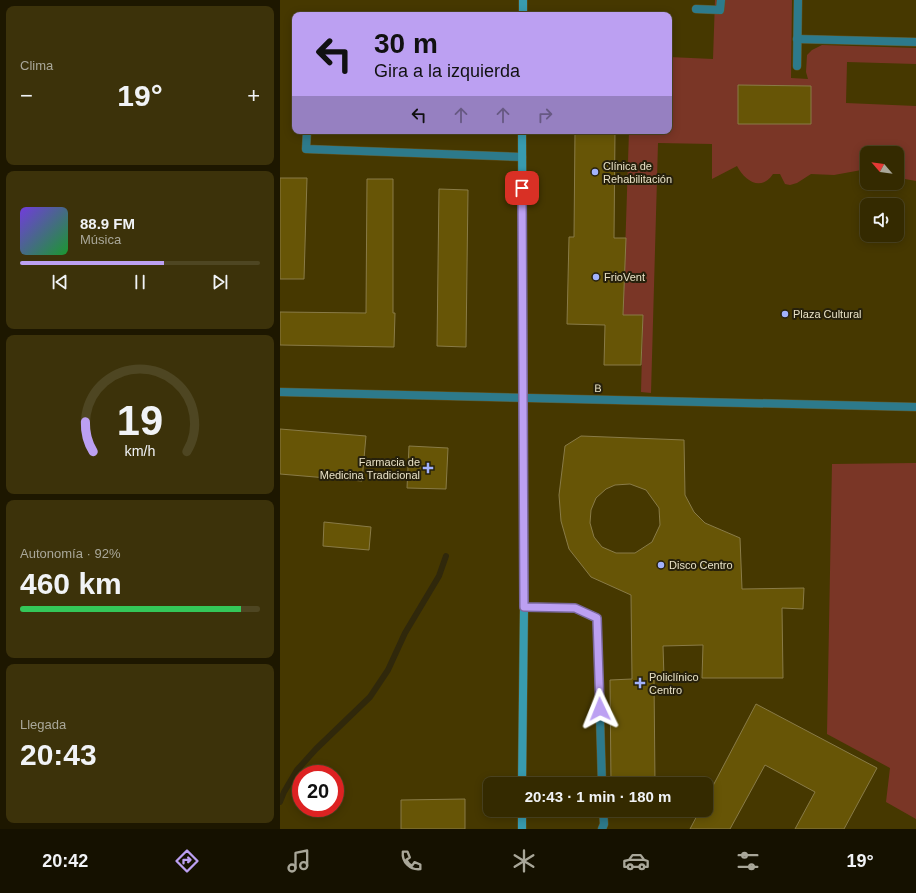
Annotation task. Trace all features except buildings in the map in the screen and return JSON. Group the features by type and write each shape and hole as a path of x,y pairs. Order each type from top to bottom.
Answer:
{"main road":[{"path":"523,0 523,12"},
{"path":"522,134 524,398 522,777"},
{"path":"522,817 522,829"}],"street":[{"path":"696,9 720,10 721,0"},
{"path":"797,66 798,0"},
{"path":"797,39 916,42"},
{"path":"307,134 306,149 522,157"},
{"name":"B","path":"280,392 916,407"},
{"path":"524,607 575,608 597,618 602,777"},
{"path":"602,829 603,817"}],"shaded area":[{"path":"715,0 792,0 791,78 808,79 806,72 807,55 812,50 822,45 916,48 916,64 847,62 846,103 916,106 916,181 904,178 904,146 860,146 860,170 834,175 811,174 797,183 790,185 785,184 780,174 773,174 763,182 754,182 744,176 737,166 712,179 712,144 658,143 651,393 641,392 643,316 623,315 629,134 672,134 672,57 713,59"},
{"path":"338,134 368,134 368,135"},
{"path":"916,463 916,819 886,802 890,768 827,734 832,464"}],"waterway":[{"path":"280,802 297,770 316,749 370,697 388,670 405,633 439,576 446,556"}],"place":[{"name":"Clínica de Rehabilitación","path":"595,172"},
{"name":"FrioVent","path":"596,277"},
{"name":"Plaza Cultural","path":"785,314"},
{"name":"Farmacia de Medicina Tradicional","path":"428,468"},
{"name":"Disco Centro","path":"661,565"},
{"name":"Policlínico Centro","path":"640,683"}],"route":[{"path":"522,188 524,607 575,608 597,618 600,709"}]}
